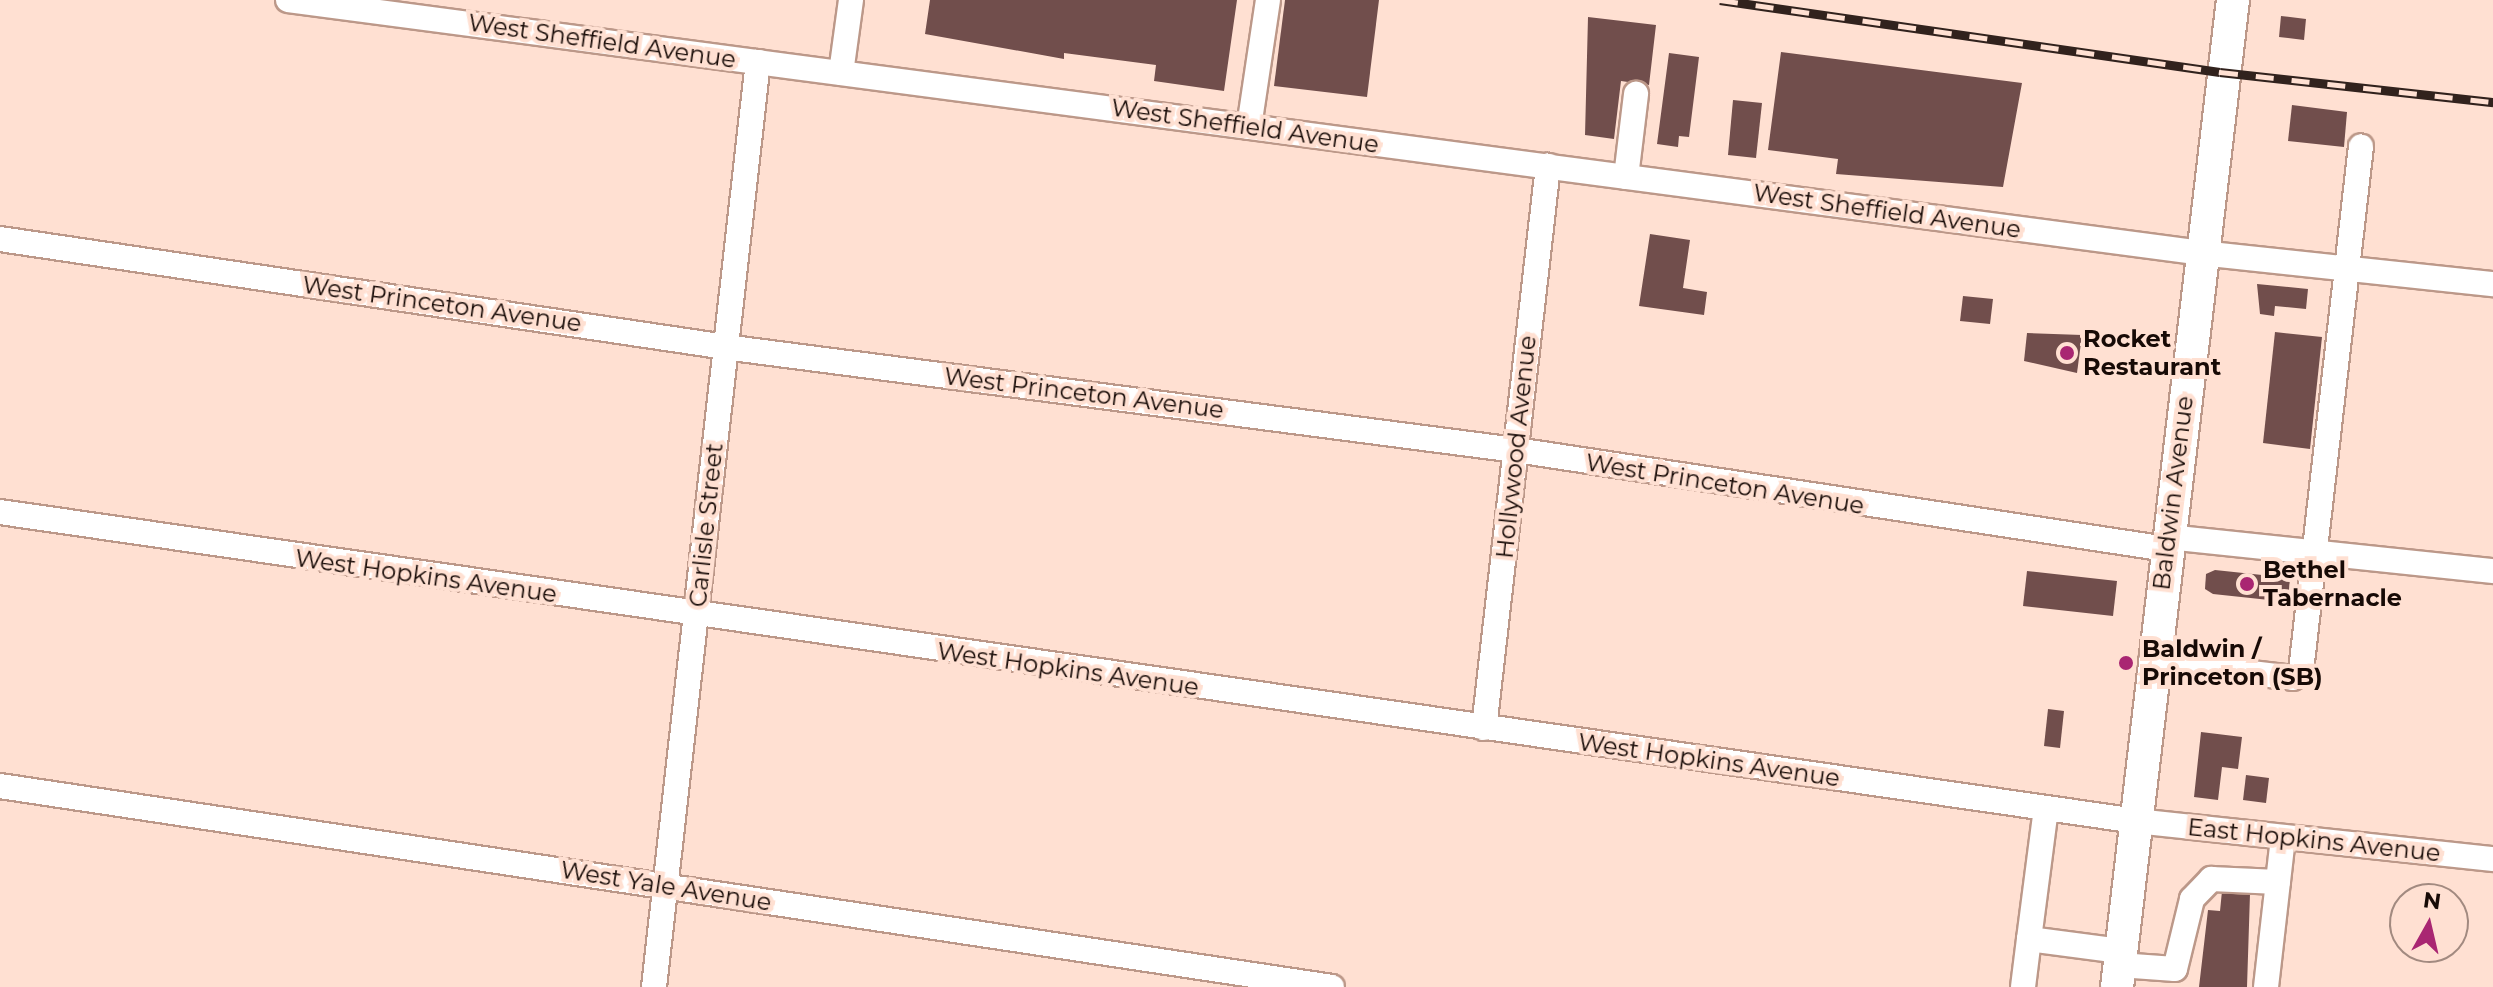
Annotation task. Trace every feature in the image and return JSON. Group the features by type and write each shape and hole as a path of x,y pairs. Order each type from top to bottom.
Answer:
{"main road":[{"name":"Baldwin Avenue","path":"2119,968 2151,661 2233,0"}],"street":[{"name":"West Sheffield Avenue","path":"288,0 2201,253 2493,284"},
{"path":"841,73 851,0"},
{"path":"1249,127 1268,0"},
{"name":"Carlisle Street","path":"654,987 758,62"},
{"path":"1626,177 1636,94"},
{"path":"2151,661 2298,675 2316,553 2361,146"},
{"name":"Hollywood Avenue","path":"1484,728 1548,166"},
{"name":"West Princeton Avenue","path":"0,239 726,347 1516,450 2168,543 2316,553 2493,571"},
{"name":"West Hopkins Avenue","path":"0,512 696,616 2136,821"},
{"name":"West Yale Avenue","path":"0,786 1332,987"},
{"path":"2023,987 2046,808"},
{"name":"East Hopkins Avenue","path":"2136,821 2493,859"},
{"path":"2266,987 2283,837"},
{"path":"2029,939 2119,968 2175,969 2192,899 2211,879 2278,882"}],"building":[{"path":"930,0 1237,0 1224,91 1154,81 1156,65 1064,53 1064,59 925,34"},
{"path":"1285,0 1379,0 1367,97 1274,86"},
{"path":"2281,16 2306,19 2304,40 2279,37"},
{"path":"1588,17 1656,25 1649,85 1621,81 1614,139 1585,135"},
{"path":"1781,52 2022,83 2003,187 1836,174 1838,159 1768,150"},
{"path":"1669,53 1699,57 1689,137 1679,136 1678,147 1657,144"},
{"path":"1733,100 1762,103 1756,158 1728,155"},
{"path":"2292,105 2347,112 2344,147 2288,141"},
{"path":"1650,234 1690,240 1683,288 1707,292 1704,315 1639,306"},
{"path":"2257,284 2308,289 2306,309 2275,306 2274,316 2260,314"},
{"path":"1963,296 1993,299 1990,324 1960,321"},
{"path":"2275,332 2322,337 2310,449 2263,443"},
{"path":"2027,333 2082,335 2077,373 2024,361"},
{"name":"Bethel Tabernacle","path":"2215,570 2290,578 2288,602 2213,594 2205,589 2206,574"},
{"path":"2027,571 2117,581 2113,616 2023,606"},
{"path":"2048,709 2064,711 2060,748 2044,746"},
{"path":"2201,732 2242,737 2238,769 2222,767 2218,800 2194,797"},
{"path":"2246,775 2269,778 2266,803 2243,800"},
{"path":"2222,891 2250,894 2247,987 2199,987 2208,910 2220,911"}],"railway":[{"path":"1720,0 2220,72 2493,102"}],"place":[{"name":"Rocket Restaurant","path":"2067,353"},
{"name":"Bethel Tabernacle","path":"2247,584"},
{"name":"Baldwin / Princeton (SB)","path":"2126,663"}]}
